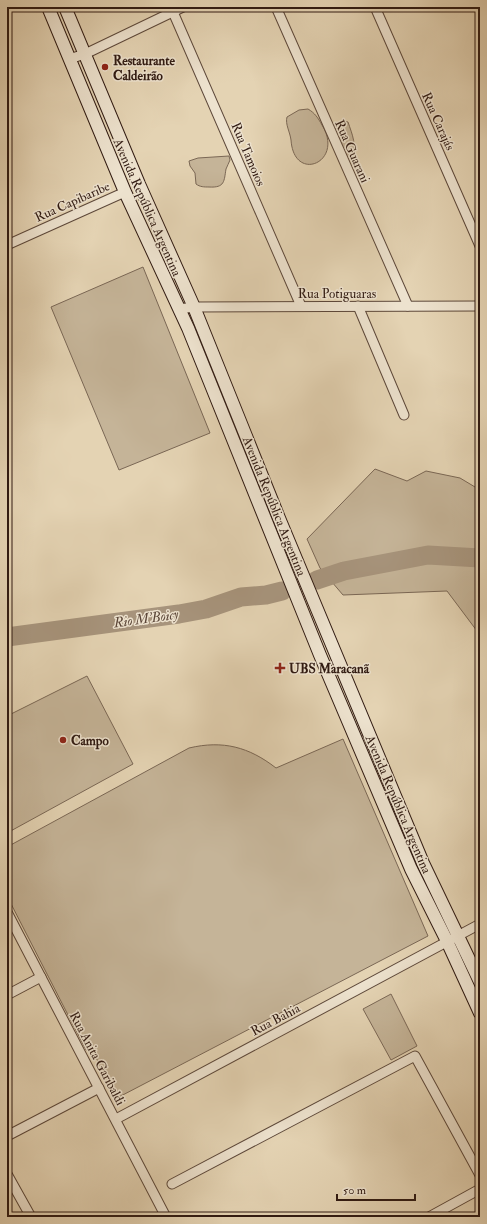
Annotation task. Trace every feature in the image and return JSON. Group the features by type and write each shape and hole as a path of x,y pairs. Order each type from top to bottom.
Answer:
{"main road":[{"name":"Avenida República Argentina","path":"48,7 125,192 179,309 330,677 411,868 480,1013"},
{"name":"Avenida República Argentina","path":"65,7 194,307 279,518 423,863 480,982"},
{"path":"125,192 135,194 153,214"}],"street":[{"path":"69,59 85,54 183,7"},
{"name":"Rua Guarani","path":"276,7 408,306"},
{"name":"Rua Carajás","path":"375,7 480,246"},
{"name":"Rua Tamoios","path":"174,12 301,306"},
{"name":"Rua Capibaribe","path":"7,245 125,192"},
{"path":"358,306 404,415"},
{"name":"Rua Potiguaras","path":"179,309 194,307 480,306"},
{"name":"Rua Anita Garibaldi","path":"7,912 166,1217"},
{"path":"458,936 480,924"},
{"name":"Rua Bahia","path":"116,1119 458,936"},
{"path":"7,995 41,977"},
{"path":"172,1184 415,1056 480,1175"},
{"path":"7,1136 99,1088"},
{"path":"7,1174 31,1217"},
{"path":"429,1217 480,1189"}],"shaded area":[{"path":"308,109 313,112 322,125 327,138 327,149 323,158 316,163 308,164 300,161 294,154 287,125 287,117 299,110"},
{"path":"344,121 348,122 353,136 354,145 351,159 347,160 336,136 334,127 335,123"},
{"path":"229,156 230,160 226,169 223,183 221,185 205,187 196,184 195,173 190,166 189,161 198,158"},
{"path":"143,267 210,433 119,470 51,307"},
{"path":"375,469 407,481 426,471 460,478 480,490 480,635 447,591 343,595 320,568 307,539"},
{"name":"Campo","path":"87,676 133,764 7,833 7,716"},
{"path":"343,739 428,936 117,1098 91,1048 86,1050 7,896 7,847 189,748 213,745 235,747 256,755 276,768"},
{"path":"391,994 417,1046 391,1060 363,1009"}],"waterway":[{"name":"Rio M'Boicy","path":"317,580 344,571 428,555 480,558"},
{"name":"Rio M'Boicy","path":"7,637 179,614 206,609 241,597 266,595 282,591"}],"place":[{"name":"Restaurante Caldeirão","path":"105,67"},
{"name":"UBS Maracanã","path":"280,668"},
{"name":"Campo","path":"63,740"}]}
